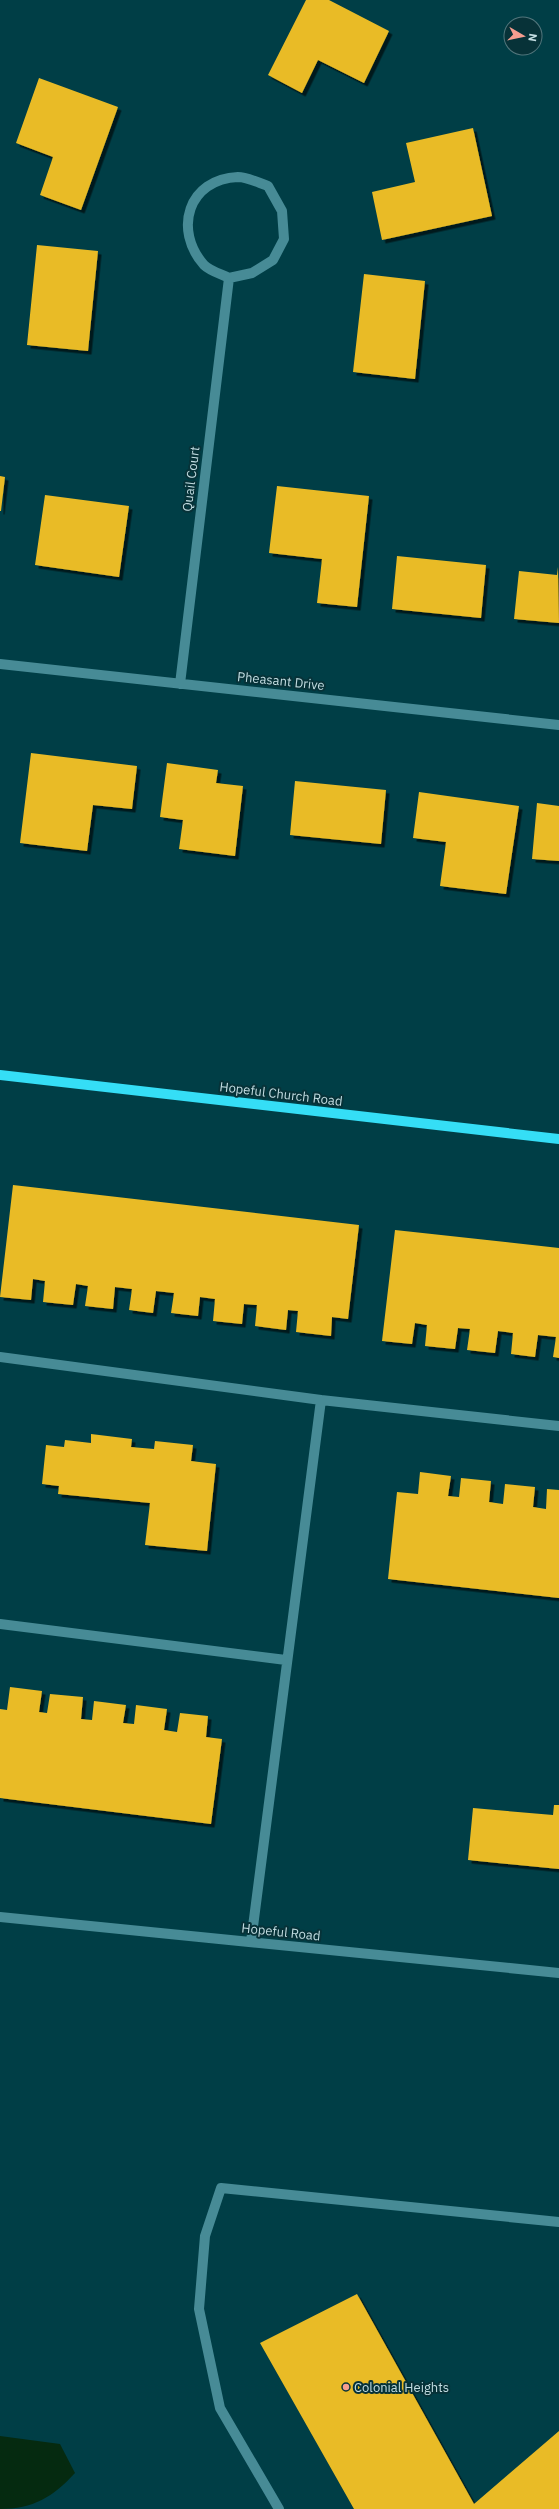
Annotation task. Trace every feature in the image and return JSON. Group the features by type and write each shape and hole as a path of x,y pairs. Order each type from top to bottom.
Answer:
{"main road":[{"name":"Hopeful Church Road","path":"0,1075 559,1140"}],"street":[{"path":"239,177 268,186 282,211 284,239 273,260 252,273 229,278 205,266 190,246 187,220 193,200 215,182 239,177"},
{"name":"Quail Court","path":"180,684 229,278"},
{"name":"Pheasant Drive","path":"0,664 559,725"},
{"path":"0,1357 321,1400 559,1426"},
{"path":"251,1942 286,1660 321,1400"},
{"path":"0,1624 286,1660"},
{"name":"Hopeful Road","path":"0,1917 559,1973"},
{"path":"279,2509 220,2408 199,2309 206,2236 221,2188 559,2222"}],"shaded area":[{"path":"0,2436 60,2444 75,2473 59,2489 42,2500 23,2507 0,2509"}],"building":[{"path":"306,0 329,0 389,31 364,83 318,60 302,93 268,75"},
{"path":"39,78 118,107 81,210 40,195 53,157 16,143"},
{"path":"473,128 492,216 382,240 372,192 415,182 406,143"},
{"path":"37,245 98,251 88,351 27,345"},
{"path":"364,274 425,281 415,379 353,372"},
{"path":"0,476 5,477 1,511 0,511"},
{"path":"277,486 369,496 357,607 317,603 322,559 269,553"},
{"path":"45,495 129,506 119,577 35,565"},
{"path":"397,556 486,565 481,618 392,609"},
{"path":"558,567 559,623 514,619 519,571 557,575"},
{"path":"31,753 137,766 132,809 93,805 87,851 20,843"},
{"path":"167,763 218,770 216,783 243,786 235,856 179,849 183,820 160,817"},
{"path":"295,781 386,790 381,844 290,835"},
{"path":"419,792 519,806 506,894 440,886 446,842 413,838"},
{"path":"537,803 559,806 559,861 532,859"},
{"path":"13,1185 359,1225 348,1319 332,1317 331,1336 296,1332 298,1311 288,1310 286,1330 255,1326 257,1305 244,1304 242,1324 213,1321 215,1299 200,1297 198,1316 171,1313 174,1293 156,1291 153,1313 129,1310 132,1289 115,1287 113,1309 85,1306 88,1286 76,1284 73,1305 43,1302 45,1281 33,1279 31,1300 0,1297"},
{"path":"395,1230 559,1248 559,1358 553,1357 556,1337 538,1335 535,1357 511,1354 513,1333 498,1331 495,1353 467,1350 470,1329 458,1328 455,1349 425,1346 427,1325 415,1323 412,1344 382,1341"},
{"path":"91,1434 132,1439 131,1447 154,1449 155,1441 193,1445 191,1461 216,1464 207,1551 145,1545 150,1503 58,1494 59,1486 42,1484 46,1445 64,1447 65,1440 91,1443"},
{"path":"420,1472 451,1476 448,1496 459,1497 461,1478 491,1481 489,1502 503,1504 505,1484 535,1487 533,1507 546,1509 547,1489 559,1490 559,1598 388,1579 397,1492 418,1494"},
{"path":"10,1687 42,1691 39,1712 47,1713 50,1694 83,1697 81,1719 92,1720 94,1701 126,1705 123,1723 134,1724 136,1705 167,1709 164,1730 177,1732 180,1713 208,1716 206,1737 222,1739 211,1824 0,1798 0,1709 7,1710"},
{"path":"554,1805 559,1805 559,1869 468,1860 473,1808 553,1815"},
{"name":"Colonial Heights","path":"357,2294 474,2504 559,2431 559,2509 354,2509 260,2343"}],"place":[{"name":"Colonial Heights","path":"346,2387"}]}
